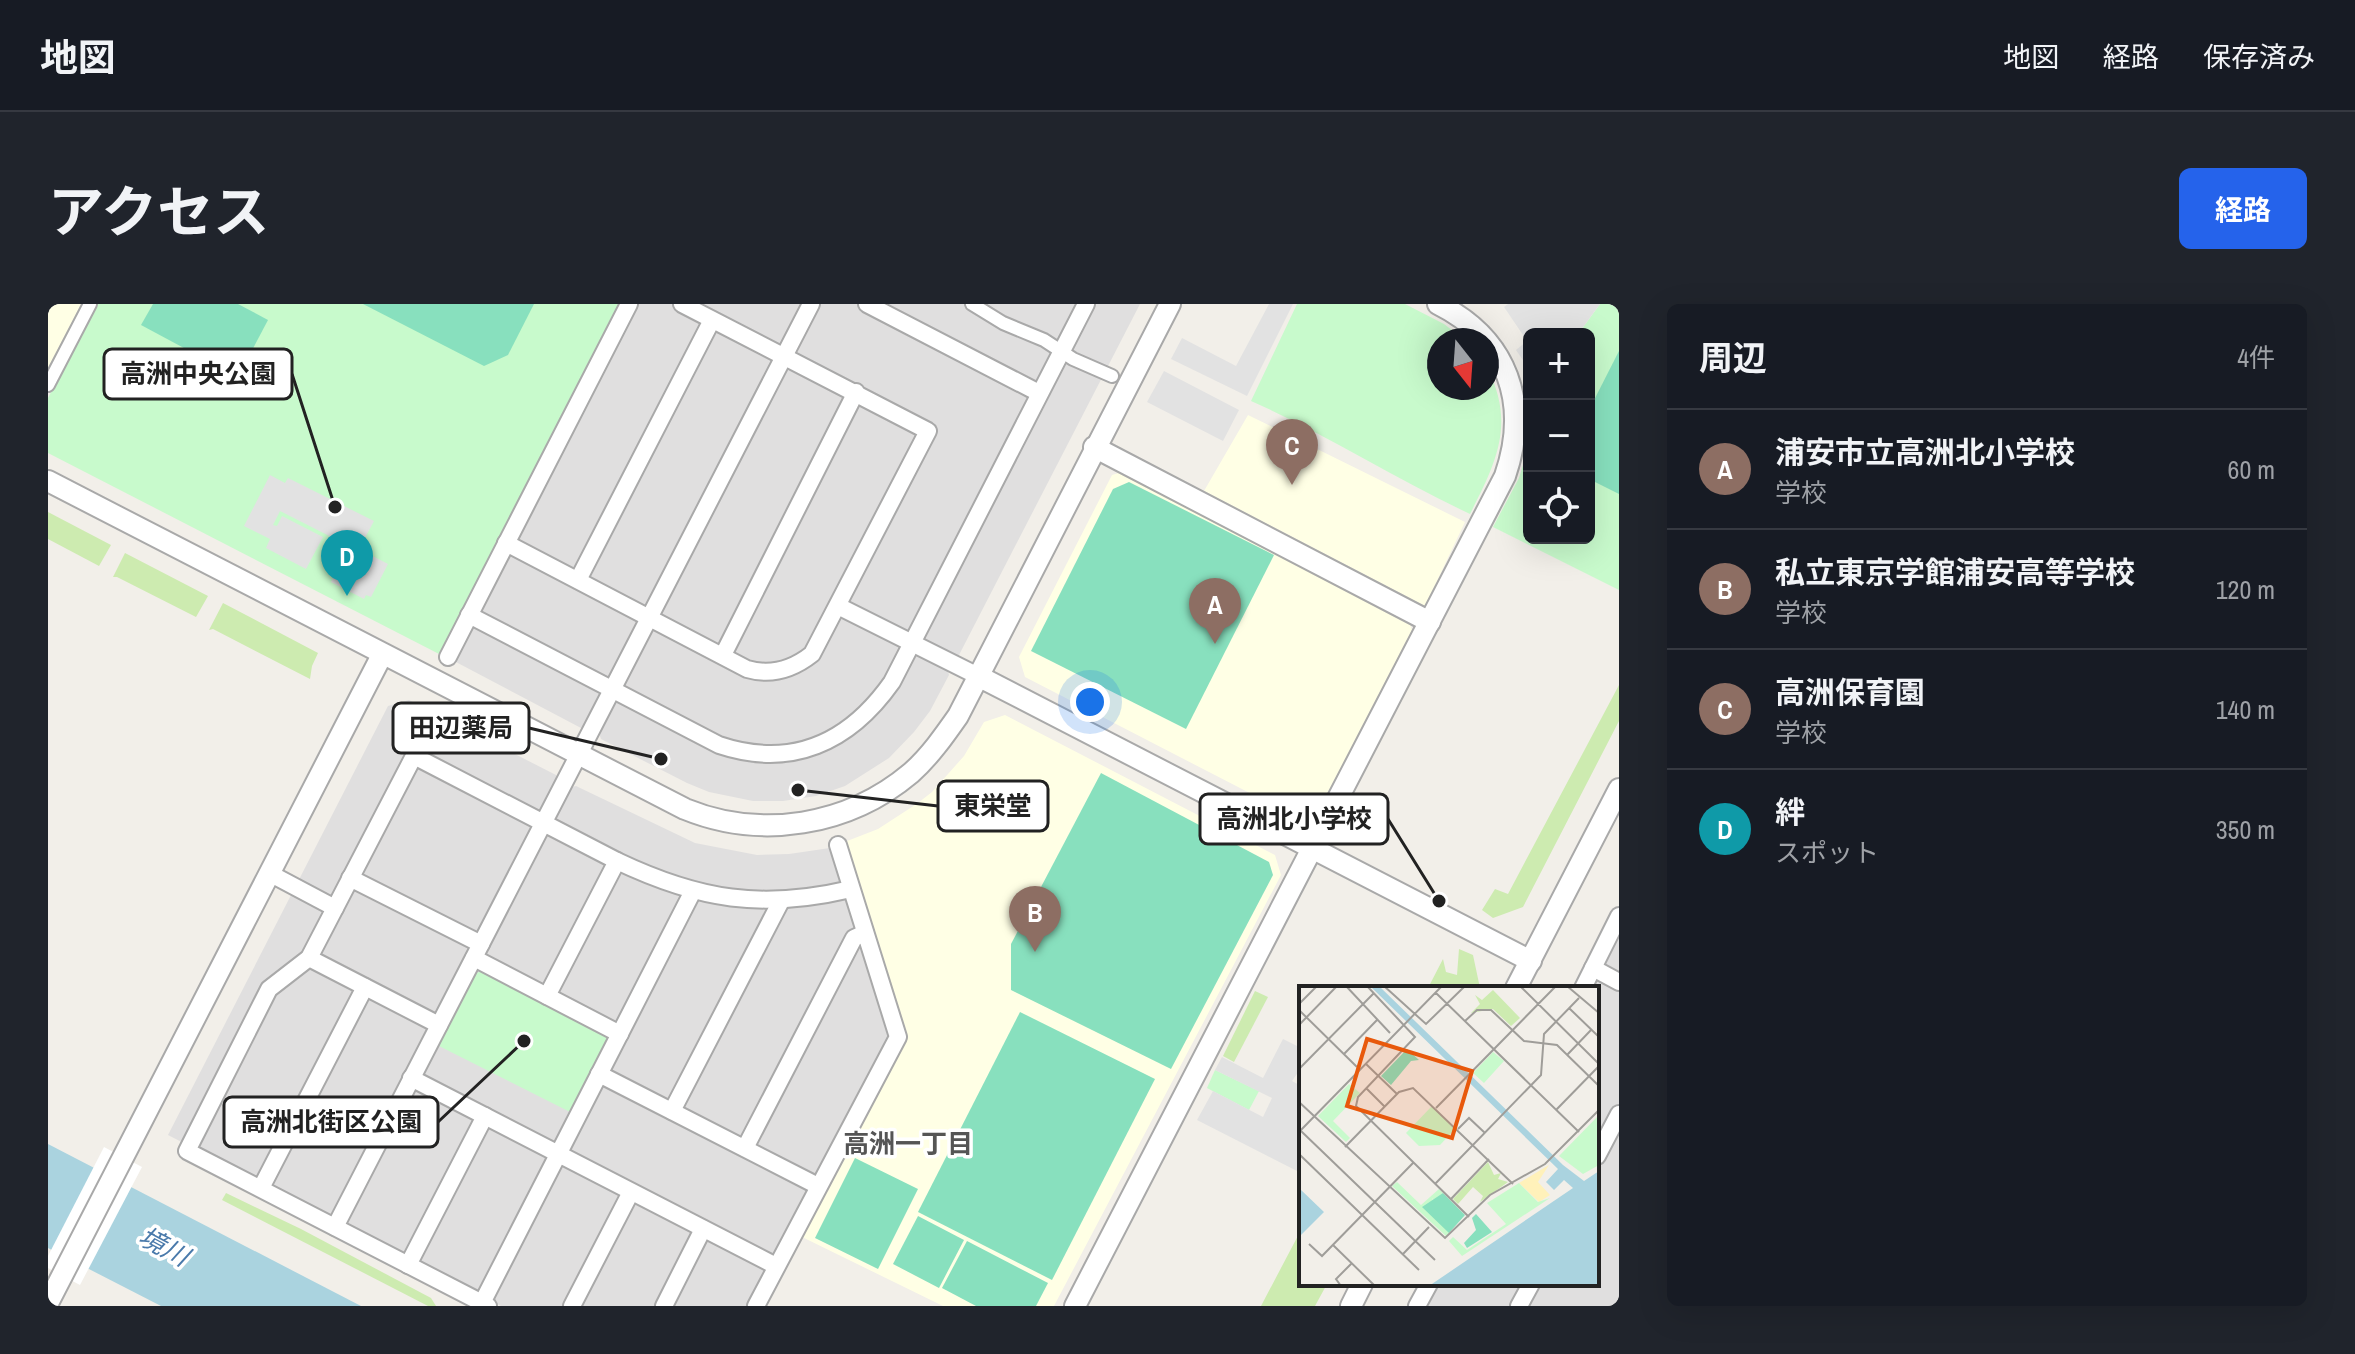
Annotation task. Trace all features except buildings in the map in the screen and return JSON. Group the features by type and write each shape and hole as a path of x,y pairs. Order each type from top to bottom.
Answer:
{"street":[{"path":"48,385 90,304"},
{"path":"448,657 629,304"},
{"path":"506,543 757,672 793,667 812,654 928,431 682,304"},
{"path":"335,1227 811,304"},
{"path":"867,304 1039,393"},
{"path":"972,304 1003,323 1044,340 1112,376"},
{"path":"469,615 719,745 752,754 779,754 830,740 861,719 892,682 1086,304"},
{"path":"48,481 660,797 715,820 748,825 802,823 861,805 911,773 941,741 958,716 1170,304"},
{"path":"1075,1306 1505,476 1511,459 1515,410 1502,360 1489,342 1466,321 1438,304"},
{"path":"578,580 712,320"},
{"path":"723,655 856,392"},
{"path":"1094,447 1430,622"},
{"path":"838,606 1531,961"},
{"path":"48,1303 382,655"},
{"path":"693,891 485,1304 187,1151 269,989 309,958 414,756 617,861 693,891 742,900 781,901 851,889"},
{"path":"1517,986 1619,789"},
{"path":"756,1306 898,1037 838,845"},
{"path":"547,996 617,861"},
{"path":"269,873 335,908"},
{"path":"350,878 477,951 547,996 620,1034"},
{"path":"672,1111 781,901"},
{"path":"1584,986 1619,916"},
{"path":"745,1148 854,938 865,933"},
{"path":"309,958 439,1025"},
{"path":"1593,968 1619,982"},
{"path":"261,1188 365,987"},
{"path":"599,1074 818,1186"},
{"path":"411,1078 776,1266"},
{"path":"1599,1152 1619,1114"},
{"path":"408,1265 485,1116"},
{"path":"572,1306 631,1192"},
{"path":"664,1306 703,1229"},
{"path":"1351,1306 1361,1286"},
{"path":"1519,1306 1530,1286"}],"shaded area":[{"path":"48,304 81,304 48,368"},
{"path":"638,304 1140,304 959,655 951,658 947,668 949,675 930,711 889,758 845,786 816,796 783,801 753,801 709,792 601,739 599,733 588,726 581,728 454,661"},
{"path":"1269,304 1293,304 1247,396 1171,359 1182,338 1236,366"},
{"path":"1508,304 1600,304 1582,328 1523,328 1523,335 1504,307"},
{"path":"1523,344 1523,360 1516,350"},
{"path":"1164,371 1239,410 1223,441 1147,402"},
{"path":"1248,415 1465,522 1425,606 1204,491"},
{"path":"1122,472 1408,619 1412,630 1318,812 1298,818 1025,677 1019,657 1112,475"},
{"path":"270,475 285,483 288,478 374,521 359,549 388,564 371,597 366,595 364,599 331,582 349,546 280,511 273,525 277,526 282,516 323,537 306,569 266,548 270,539 244,526"},
{"path":"409,700 556,775 558,782 568,788 576,786 695,843 757,855 830,848 890,1035 750,1306 501,1306 168,1135 388,706"},
{"path":"1005,715 1275,855 1281,875 1054,1306 943,1306 800,1236 904,1036 842,843 878,829 918,803 964,756 984,722"},
{"path":"1619,934 1619,1306 1428,1306 1438,1286 1599,1286 1599,986 1592,986"},
{"path":"1283,1039 1299,1047 1299,1071 1292,1081 1299,1085 1299,1172 1197,1120 1213,1091 1263,1117 1272,1098 1215,1070 1222,1057 1263,1078"}],"green space":[{"path":"97,304 623,304 441,655 48,453 48,398"},
{"path":"153,304 238,304 268,320 238,377 141,325"},
{"path":"363,304 534,304 508,355 484,366"},
{"path":"1297,304 1405,304 1449,328 1427,328 1427,400 1499,400 1499,442 1488,477 1470,514 1251,401"},
{"path":"1600,304 1619,304 1619,590 1527,544 1595,544 1595,328 1582,328"},
{"path":"1619,351 1619,494 1595,482 1595,398"},
{"path":"1523,465 1523,542 1493,527"},
{"path":"1129,482 1274,555 1186,729 1031,651 1113,489"},
{"path":"48,512 111,545 99,566 48,539"},
{"path":"125,553 208,596 196,617 113,577"},
{"path":"223,603 318,653 310,679 213,629 209,630"},
{"path":"1619,685 1619,721 1523,907 1493,918 1482,910 1495,889 1508,894"},
{"path":"1101,773 1269,862 1273,875 1171,1069 1011,990 1011,944"},
{"path":"1459,949 1473,955 1480,986 1429,986 1443,959 1446,972 1457,975"},
{"path":"481,971 610,1037 574,1114 437,1045 475,974"},
{"path":"1255,991 1268,997 1234,1062 1223,1056"},
{"path":"1020,1012 1155,1079 1052,1280 918,1212"},
{"path":"1215,1070 1259,1091 1249,1110 1207,1088"},
{"path":"855,1158 918,1189 878,1269 815,1238"},
{"path":"226,1193 431,1298 436,1306 428,1306 222,1200"},
{"path":"918,1216 964,1240 939,1288 893,1264"},
{"path":"1299,1234 1299,1286 1326,1286 1315,1306 1261,1306"},
{"path":"967,1241 1048,1283 1036,1306 976,1306 942,1288"}],"water":[{"name":"境川","path":"48,1144 361,1306 161,1306 48,1248"}],"pier":[{"path":"104,1147 142,1167 80,1285 48,1268 48,1256"}],"place":[{"name":"高洲保育園","path":"1292,485"},
{"name":"高洲中央公園","path":"335,507"},
{"name":"絆","path":"347,596"},
{"name":"浦安市立高洲北小学校","path":"1215,644"},
{"name":"田辺薬局","path":"661,759"},
{"name":"東栄堂","path":"798,790"},
{"name":"高洲北小学校","path":"1439,901"},
{"name":"私立東京学館浦安高等学校","path":"1035,952"},
{"name":"高洲北街区公園","path":"524,1041"}],"district":[{"name":"高洲一丁目","path":"908,1143"}]}
